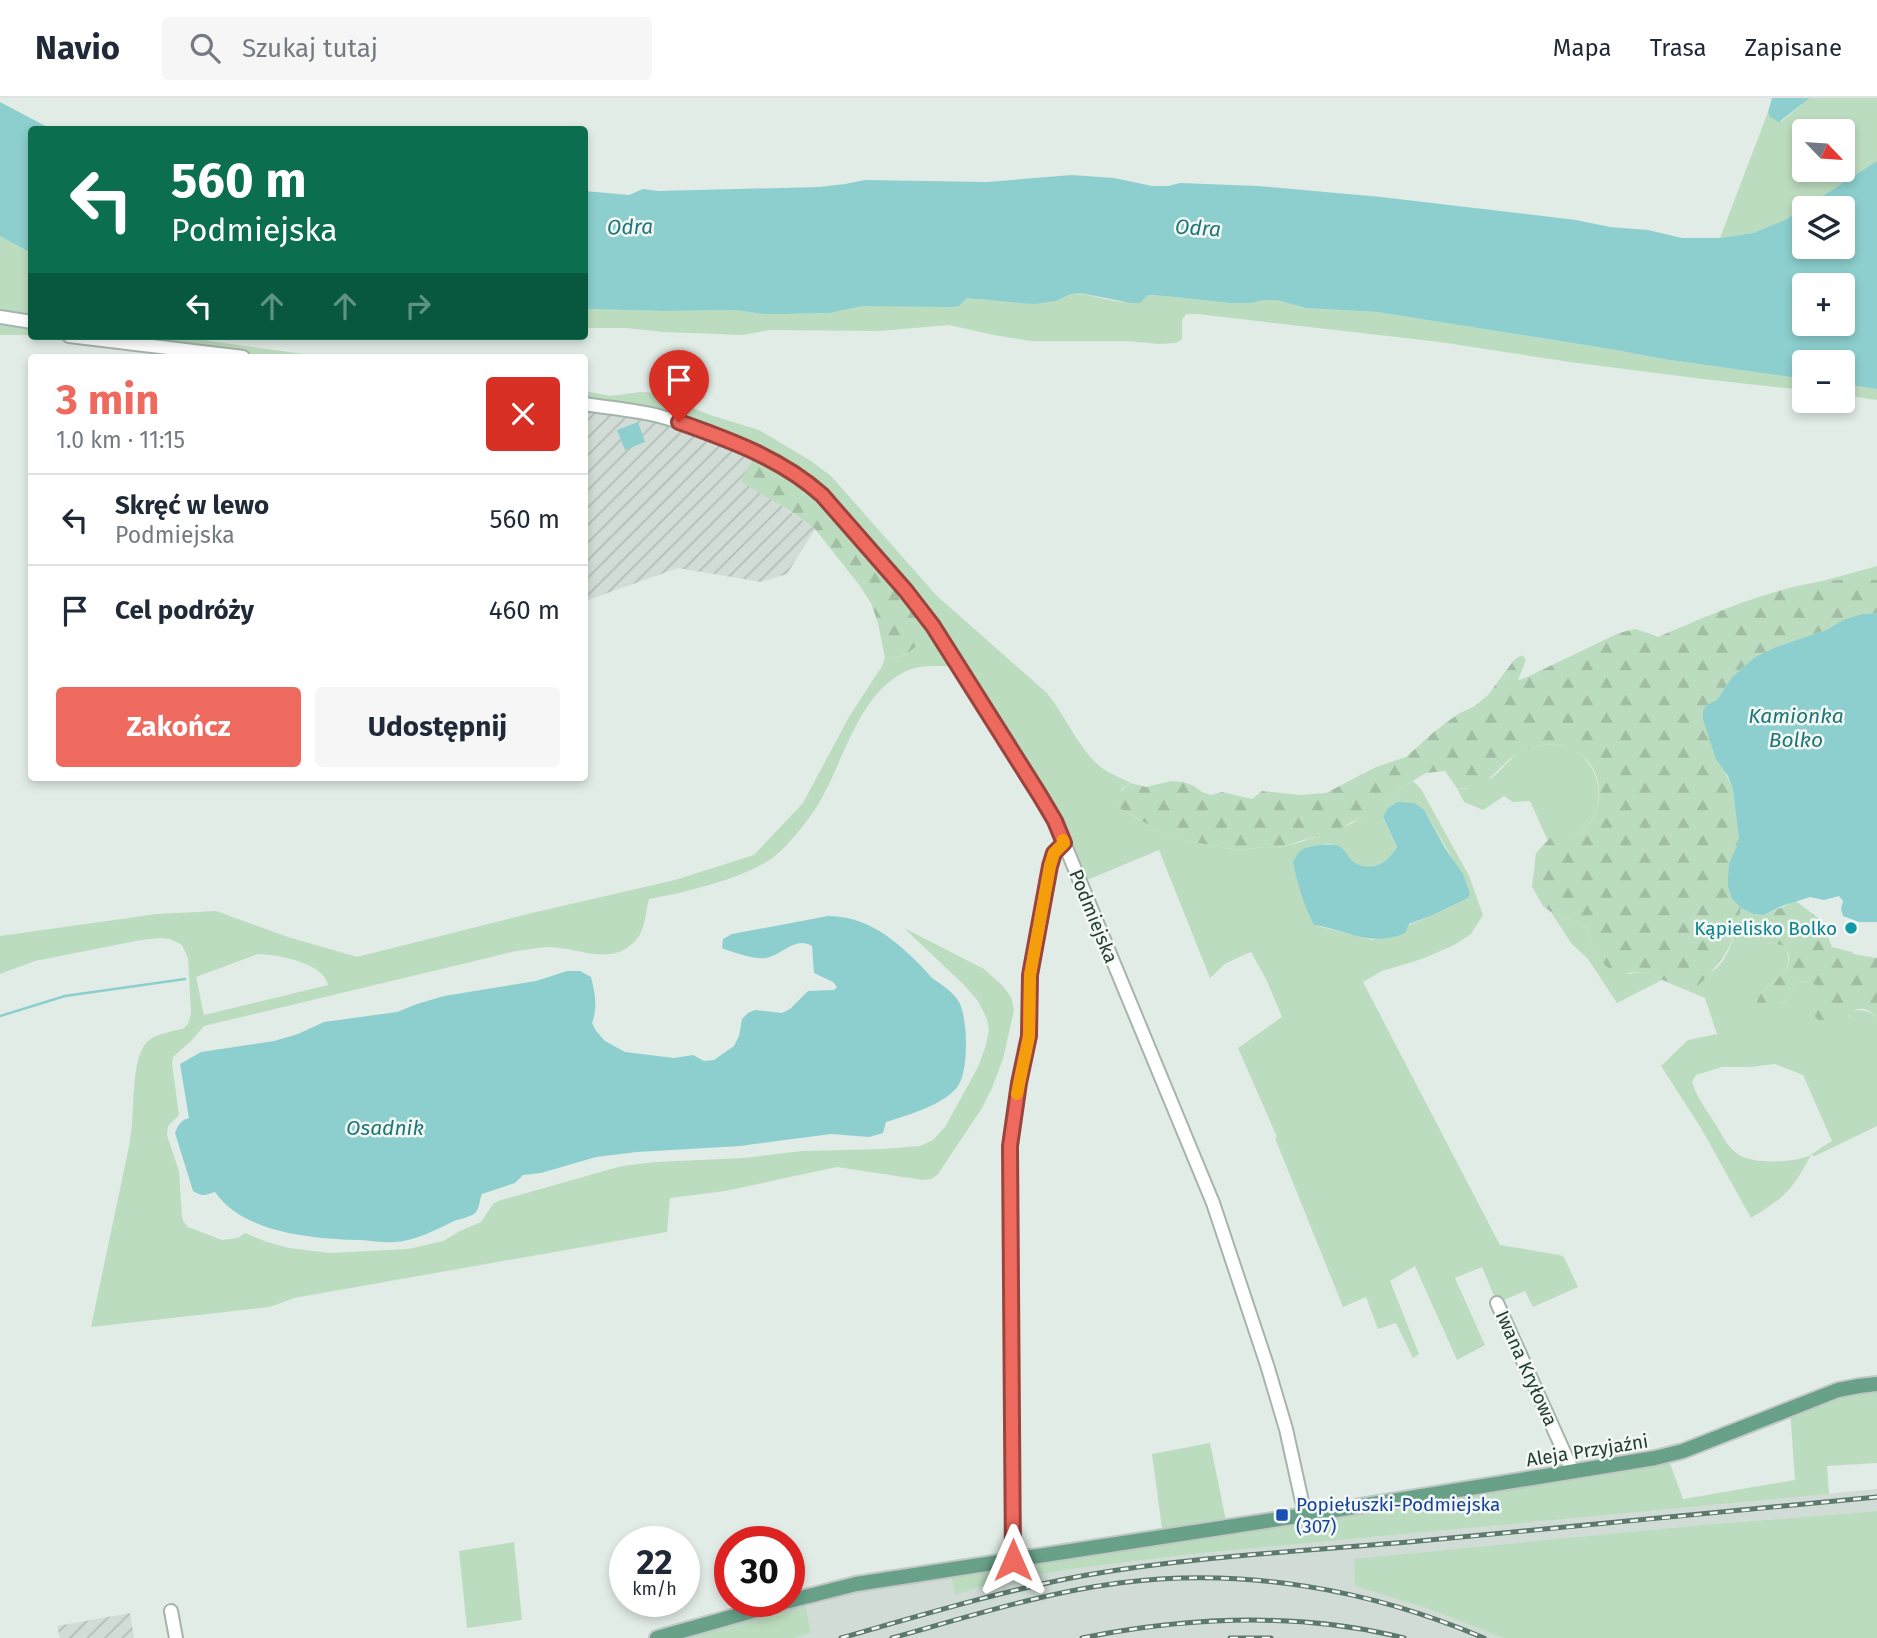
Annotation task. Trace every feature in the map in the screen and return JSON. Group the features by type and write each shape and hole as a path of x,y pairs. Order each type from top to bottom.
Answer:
{"main road":[{"name":"Aleja Przyjaźni","path":"805,1597 856,1584 1299,1516 1667,1455 1838,1390 1877,1384"},
{"name":"Aleja Przyjaźni","path":"657,1638 732,1617"}],"street":[{"path":"0,317 28,321"},
{"path":"102,340 218,354"},
{"name":"Podmiejska","path":"588,405 657,416 704,431 778,463 822,495 933,626 1055,821 1213,1203 1286,1429 1299,1516"},
{"path":"1013,1560 1010,1146 1029,1036 1030,975 1050,866 1054,853 1064,843"},
{"name":"Iwana Kryłowa","path":"1497,1303 1573,1472"},
{"path":"171,1611 176,1638"}],"shaded area":[{"path":"588,405 634,412 756,453 742,479 815,529 787,574 761,582 678,568 588,600"},
{"path":"1877,1489 1877,1511 1580,1537 1356,1586 1429,1609 1503,1638 794,1638 811,1633 805,1597 950,1570 955,1595 999,1581 1193,1554"},
{"path":"130,1613 134,1638 60,1638 57,1626"}],"green space":[{"path":"1810,98 1877,98 1877,161 1855,175 1855,119 1792,119 1792,182 1844,182 1822,196 1792,196 1792,216 1785,220 1753,233 1720,238 1768,112 1771,117 1782,121"},
{"path":"0,236 28,251 28,335 0,335"},
{"path":"1080,293 1125,302 1134,302 1148,295 1229,303 1276,300 1306,308 1377,312 1792,377 1792,389 1570,362 1440,342 1197,314 1186,314 1182,320 1182,339 1176,343 1160,344 1127,341 1031,341 949,325 879,331 770,330 743,335 588,328 588,309 830,313 863,306 959,306 972,297 982,300 1056,301"},
{"path":"96,340 201,340 302,354 217,354"},
{"path":"1855,386 1877,389 1877,400 1855,397"},
{"path":"588,392 610,396 655,393 710,415 759,430 831,476 936,595 1047,693 1094,761 1105,770 1131,783 1122,788 1117,807 1161,832 1192,842 1238,850 1277,848 1351,824 1413,781 1421,789 1469,876 1483,915 1471,934 1454,945 1422,959 1382,971 1363,982 1500,1245 1564,1257 1578,1287 1533,1307 1525,1291 1497,1303 1482,1267 1455,1278 1485,1345 1457,1360 1415,1266 1390,1281 1419,1354 1413,1358 1396,1323 1378,1329 1366,1297 1343,1307 1275,1138 1277,1137 1238,1048 1282,1017 1251,952 1226,963 1210,978 1159,850 1080,883 1061,833 959,667 932,666 906,671 876,695 854,730 819,803 781,851 763,864 732,878 649,899 641,932 630,946 609,954 549,947 516,951 204,1026 173,1057 179,1115 168,1126 167,1135 179,1171 182,1216 188,1227 222,1240 238,1238 245,1233 289,1248 329,1253 408,1249 443,1241 481,1222 498,1201 622,1166 744,1158 802,1151 920,1146 933,1140 945,1127 978,1067 989,1031 987,1019 978,1001 904,928 984,969 1003,986 1011,997 1014,1010 1003,1059 992,1088 982,1108 938,1174 923,1180 837,1167 725,1191 670,1198 667,1232 294,1298 270,1307 91,1327 129,1144 139,1058 142,1049 151,1039 184,1028 188,1024 191,1013 188,958 182,945 160,938 35,961 0,974 0,936 157,914 216,911 288,937 357,957 675,880 754,855 803,803 849,717 885,658 907,654 919,644 933,625 807,482 704,431 588,406","holes":["1397,802 1424,810 1454,861 1470,894 1468,898 1373,940 1314,925 1306,847 1328,844 1343,848 1359,866 1372,867 1384,862 1397,847 1383,818 1387,809","258,954 309,965 324,977 328,985 204,1015 196,977"]},
{"path":"756,453 807,482 933,626 913,650 900,657 885,658 871,603 815,529 743,483 742,479"},
{"path":"1877,566 1877,580 1819,582"},
{"path":"1832,580 1877,580 1877,613 1845,619 1826,630 1755,657 1732,677 1717,700 1708,704 1703,720 1733,790 1739,841 1729,863 1728,888 1732,899 1741,908 1726,953 1695,989 1662,980 1658,975 1641,972 1614,974 1594,954 1587,927 1551,912 1543,906 1532,887 1536,853 1557,833 1567,841 1582,831 1592,819 1598,804 1599,789 1595,774 1587,761 1575,751 1558,745 1544,744 1518,753 1483,783 1467,788 1457,788 1445,771 1426,773 1338,830 1277,848 1238,850 1192,842 1163,833 1117,807 1121,793 1131,783 1146,787 1171,781 1183,782 1211,795 1222,792 1252,799 1262,791 1300,795 1326,793 1376,767 1406,757 1435,731 1488,695 1514,660 1522,655 1526,660 1518,680 1619,633 1635,629 1658,637 1736,605 1796,586"},
{"path":"1547,744 1573,749 1585,759 1598,784 1596,810 1590,823 1580,833 1567,841 1551,837 1548,841 1530,801 1513,802 1504,796 1483,810 1464,802 1457,788 1465,789 1493,777 1518,752"},
{"path":"1796,901 1822,921 1832,947 1877,958 1877,1017 1867,1010 1859,1009 1852,1012 1843,1023 1831,1028 1810,1011 1821,999 1821,988 1807,981 1797,982 1779,1008 1762,1014 1757,1006 1758,998 1784,971 1789,964 1789,955 1784,946 1769,942 1759,935 1758,924 1764,915"},
{"path":"1741,908 1753,914 1764,915 1758,924 1769,942 1784,946 1788,955 1785,970 1757,1000 1783,1004 1797,982 1807,981 1821,987 1821,999 1849,1017 1851,1012 1862,1010 1877,1017 1877,1126 1815,1156 1811,1155 1787,1192 1751,1218 1701,1128 1661,1066 1688,1040 1717,1034 1705,998 1662,980 1702,975 1717,967 1728,953","holes":["1775,1064 1803,1075 1832,1141 1809,1156 1784,1161 1754,1160 1735,1152 1702,1104 1692,1082 1696,1075 1722,1067"]},
{"path":"1551,912 1587,927 1594,954 1629,974 1641,972 1658,975 1662,980 1617,1003 1588,959 1571,943"},
{"path":"1877,1384 1877,1463 1827,1466 1829,1494 1193,1554 999,1581 955,1595 950,1570 1163,1536 1152,1454 1210,1443 1227,1525 1667,1455 1683,1499 1795,1480 1790,1409"},
{"path":"1877,1511 1877,1638 1503,1638 1429,1609 1355,1586 1354,1559 1701,1525"},
{"path":"514,1542 522,1620 467,1628 459,1551"},
{"path":"805,1602 811,1633 794,1638 657,1638 732,1617 805,1617"}],"water":[{"path":"1772,98 1810,98 1779,122 1770,117 1768,112"},
{"path":"0,102 45,126 28,126 28,251 0,236"},
{"name":"Odra","path":"1877,161 1877,389 1855,386 1855,350 1792,350 1792,377 1377,312 1306,308 1276,300 1229,303 1148,295 1140,303 1131,303 1080,293 1056,301 1033,304 967,298 959,306 952,307 863,306 830,313 588,309 588,191 629,195 643,189 658,191 819,187 865,180 987,182 1072,175 1114,178 1152,186 1180,183 1258,186 1381,197 1576,220 1610,227 1648,230 1682,238 1720,238 1753,233 1792,216 1792,259 1855,259 1855,196 1822,196 1844,182 1855,182 1855,175"},
{"path":"638,422 645,442 625,450 617,430"},
{"name":"Kamionka Bolko","path":"1877,613 1877,922 1859,922 1843,916 1843,901 1839,896 1824,900 1810,897 1764,915 1753,914 1732,899 1728,888 1729,863 1739,841 1733,790 1728,776 1716,759 1703,720 1703,710 1717,700 1732,677 1755,657 1826,630 1845,619"},
{"path":"1397,802 1414,803 1424,810 1463,874 1470,894 1468,898 1409,924 1405,933 1381,939 1314,925 1295,871 1293,862 1297,855 1306,848 1333,845 1341,847 1353,862 1362,866 1374,866 1385,861 1397,847 1383,817 1387,809"},
{"name":"Osadnik","path":"828,916 865,924 887,936 953,994 962,1010 966,1031 966,1057 958,1086 935,1104 886,1122 883,1133 869,1137 831,1134 740,1146 596,1157 541,1173 523,1175 515,1183 482,1194 474,1214 418,1237 394,1242 323,1238 282,1231 244,1217 228,1206 215,1192 204,1195 193,1191 175,1133 180,1123 189,1118 180,1064 201,1052 274,1041 324,1022 397,1012 444,996 536,981 567,971 580,971 591,977 595,994 592,1023 605,1041 625,1052 674,1058 693,1055 704,1061 714,1060 734,1046 742,1019 748,1013 755,1010 782,1013 790,1009 808,991 834,990 837,987 833,982 814,973 812,946 800,943 762,958 722,948 723,939 732,934"}],"waterway":[{"path":"0,1016 65,996 185,979"}],"railway":[{"path":"841,1638 1025,1588 1128,1568 1877,1497"},
{"path":"892,1638 1005,1606 1090,1587 1166,1579 1213,1578 1259,1580 1351,1595 1396,1606 1484,1638"},
{"path":"1082,1638 1162,1625 1243,1620 1325,1624 1404,1638"},
{"path":"1230,1638 1271,1638"}],"slow traffic":[{"path":"1017,1094 1029,1036 1030,975 1050,866 1054,853 1064,843 1063,840"}],"place":[{"name":"Kąpielisko Bolko","path":"1851,928"},
{"name":"Popiełuszki-Podmiejska (307)","path":"1282,1515"}],"route":[{"path":"679,422 778,463 822,495 933,626 1039,794 1064,843 1054,853 1050,866 1030,975 1029,1036 1010,1146 1013,1560"}]}
